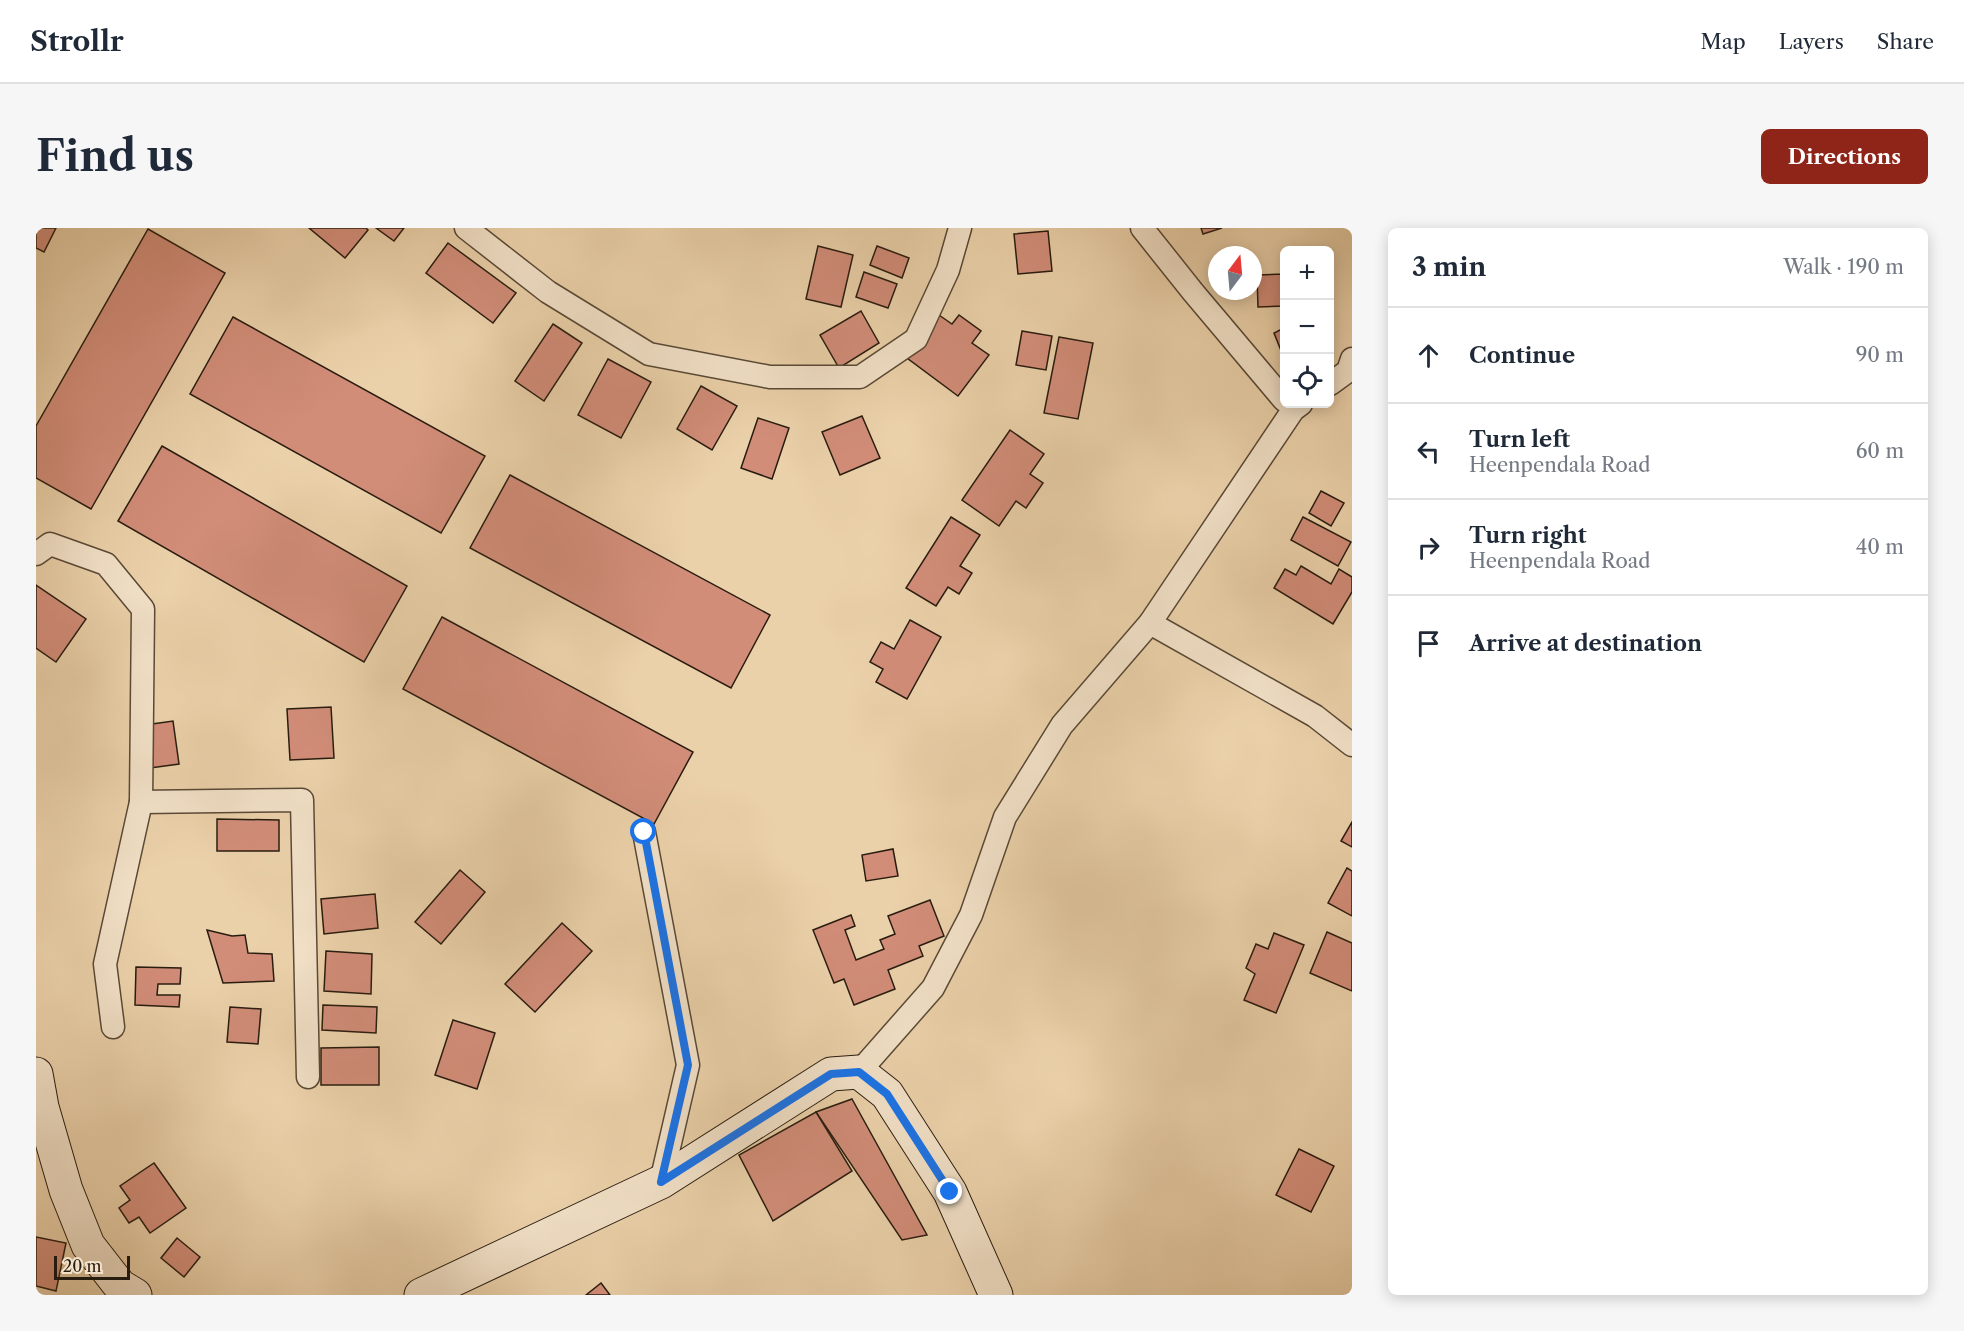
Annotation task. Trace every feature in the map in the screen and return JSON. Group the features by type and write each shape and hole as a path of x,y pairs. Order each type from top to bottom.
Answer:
{"street":[{"path":"466,228 548,292 649,354 770,377 860,377 916,339 948,270 960,228"},
{"path":"1142,228 1193,292 1280,391"},
{"path":"1334,381 1348,371 1352,359"},
{"path":"859,1072 933,987 971,915 1005,818 1062,725 1150,623 1288,408"},
{"path":"36,554 50,544 106,564 143,609 141,802 105,964 113,1028"},
{"path":"1150,623 1315,716 1352,745"},
{"path":"141,802 302,800 308,1077"},
{"path":"644,832 688,1065 661,1182"},
{"path":"421,1295 661,1182 831,1074 859,1072 887,1094 950,1192 996,1295"},
{"path":"36,1074 42,1107 66,1190 88,1245 120,1286 135,1295"}],"building":[{"path":"36,228 56,228 44,252 36,248"},
{"path":"309,228 366,228 368,230 345,258"},
{"path":"376,228 404,228 394,241"},
{"path":"1201,228 1222,228 1203,234"},
{"path":"148,229 225,273 91,509 36,478 36,426"},
{"path":"1048,231 1052,271 1018,274 1014,234"},
{"path":"448,243 516,293 493,323 426,273"},
{"path":"818,246 853,255 841,307 806,299"},
{"path":"877,246 909,258 902,278 870,265"},
{"path":"864,272 897,284 888,308 856,297"},
{"path":"1280,274 1280,306 1258,307 1258,300 1262,300 1262,275"},
{"path":"861,311 879,343 839,368 820,335"},
{"path":"939,315 952,324 959,315 981,331 972,343 989,355 958,396 907,358"},
{"path":"233,317 485,456 441,533 190,394"},
{"path":"553,324 582,343 544,401 515,381"},
{"path":"1280,330 1280,348 1274,333"},
{"path":"1022,331 1052,336 1046,370 1016,365"},
{"path":"1059,337 1093,343 1078,419 1044,413"},
{"path":"608,359 651,382 621,438 578,415"},
{"path":"701,386 737,406 712,450 677,429"},
{"path":"862,416 880,458 840,475 822,432"},
{"path":"758,418 789,428 772,479 741,468"},
{"path":"1010,430 1044,454 1030,474 1043,483 1026,508 1016,501 999,526 962,500"},
{"path":"162,446 407,586 364,662 118,521"},
{"path":"510,475 770,615 731,688 470,548"},
{"path":"1321,491 1344,503 1331,526 1309,513"},
{"path":"951,517 980,535 960,566 972,573 959,594 948,587 936,606 906,588"},
{"path":"1303,517 1351,542 1338,566 1291,540"},
{"path":"1301,566 1331,584 1339,569 1352,577 1352,592 1333,624 1274,588 1285,569 1296,575"},
{"path":"36,585 86,619 56,662 36,648"},
{"path":"442,617 693,752 654,824 403,689"},
{"path":"910,620 941,637 907,699 876,682 883,669 870,662 881,642 894,649"},
{"path":"331,707 334,758 290,760 287,709"},
{"path":"173,721 179,764 143,769 138,726"},
{"path":"217,819 279,820 279,851 217,851"},
{"path":"1352,822 1352,847 1341,841"},
{"path":"893,849 898,876 866,881 862,855"},
{"path":"1347,868 1352,871 1352,916 1328,903"},
{"path":"460,870 485,892 441,944 415,922"},
{"path":"375,894 378,928 324,934 321,899"},
{"path":"930,900 944,936 919,946 923,956 888,970 895,989 854,1005 844,979 834,983 813,930 851,915 855,926 845,930 856,960 884,949 880,940 895,934 888,916"},
{"path":"562,923 592,951 535,1012 505,984"},
{"path":"207,930 232,936 245,935 248,953 272,954 274,981 223,983"},
{"path":"1327,932 1352,943 1352,991 1310,973"},
{"path":"1274,933 1304,945 1276,1013 1244,1000 1255,974 1246,968 1256,944 1268,949"},
{"path":"326,951 372,954 371,994 324,991"},
{"path":"136,967 181,968 180,984 158,984 157,995 180,995 179,1007 135,1005"},
{"path":"323,1005 377,1007 376,1033 322,1030"},
{"path":"230,1007 261,1009 258,1044 227,1042"},
{"path":"453,1020 495,1033 477,1089 435,1075"},
{"path":"379,1047 379,1085 321,1085 321,1048"},
{"path":"852,1099 927,1235 902,1240 816,1112"},
{"path":"816,1112 852,1171 773,1221 739,1155"},
{"path":"1299,1149 1334,1166 1311,1212 1276,1195"},
{"path":"154,1163 186,1208 150,1233 139,1217 129,1223 119,1208 130,1200 120,1186"},
{"path":"36,1237 66,1243 56,1291 36,1286"},
{"path":"177,1238 200,1257 184,1277 161,1258"},
{"path":"601,1283 610,1295 586,1295"}],"route":[{"path":"644,832 688,1065 661,1182 831,1074 859,1072 887,1094 950,1192"}]}
